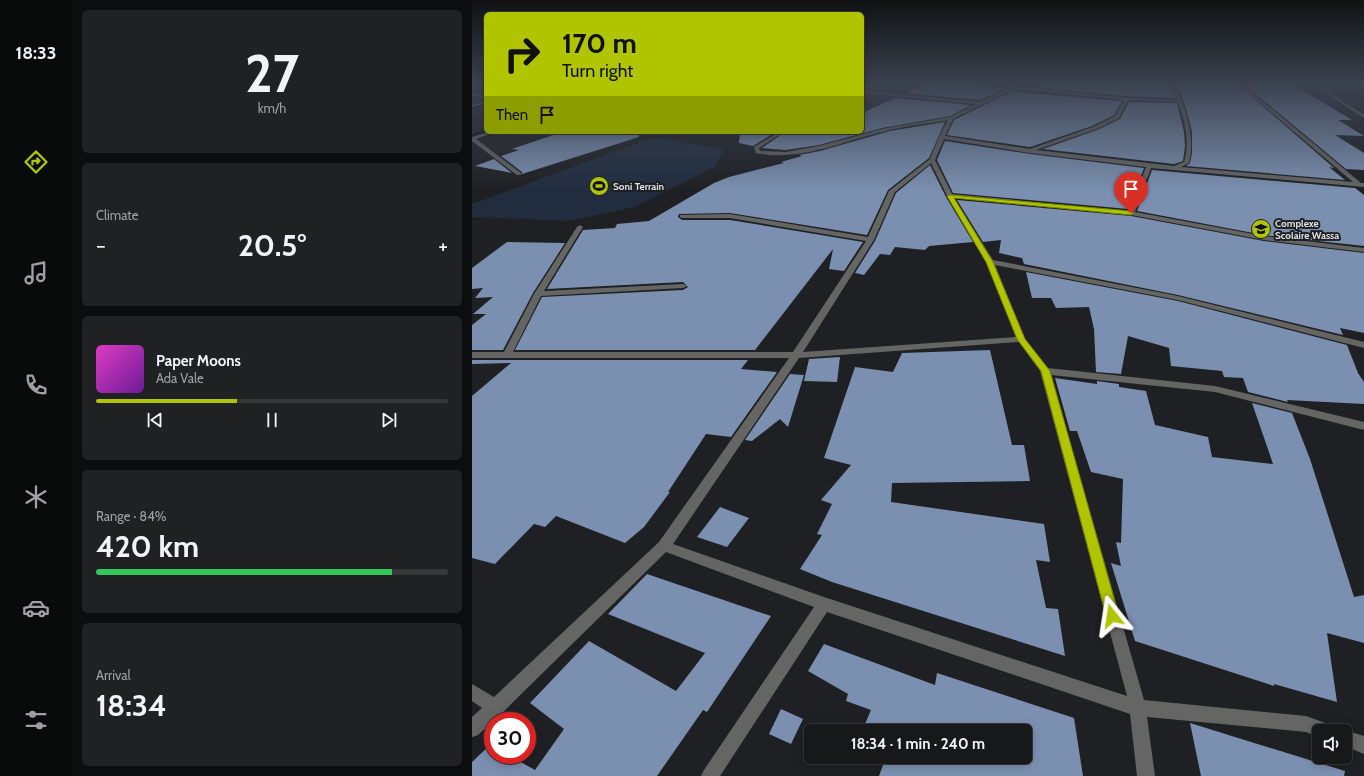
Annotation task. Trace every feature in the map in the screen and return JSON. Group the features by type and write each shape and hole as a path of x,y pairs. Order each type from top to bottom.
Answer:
{"street":[{"path":"779,134 756,148 758,152 767,155 794,153 885,130 939,120"},
{"path":"472,729 664,546 796,355 870,240 892,191 932,160 950,120"},
{"path":"1030,151 1095,128 1111,120"},
{"path":"1149,166 1177,168 1186,163 1190,153 1185,120"},
{"path":"1284,120 1362,185"},
{"path":"472,139 487,134"},
{"path":"941,137 1030,151 1149,166 1362,185"},
{"path":"472,139 519,174"},
{"path":"932,160 950,196 990,262 1021,339 1045,371 1138,708 1146,776"},
{"path":"1131,213 1149,166"},
{"path":"950,196 1131,213 1264,238 1364,250"},
{"path":"682,216 730,216 870,240"},
{"path":"507,355 538,294 580,227"},
{"path":"990,262 1178,298 1364,345"},
{"path":"538,294 683,286"},
{"path":"472,355 796,355 1021,339"},
{"path":"1045,371 1216,389 1364,426"},
{"path":"664,546 824,604 1138,708 1306,724 1312,726"},
{"path":"710,776 824,604"},
{"path":"472,692 496,707"},
{"path":"1352,741 1364,745"}],"shaded area":[{"name":"Soni Terrain","path":"654,137 724,150 714,167 635,207 569,221 472,217 472,204"}],"building":[{"path":"864,120 926,120 864,133"},
{"path":"954,120 1104,120 1092,126 1030,147 947,135"},
{"path":"1117,120 1181,120 1185,146 1183,161 1174,164 1043,149 1097,130"},
{"path":"1189,120 1279,120 1334,168 1329,167 1345,180 1186,166 1190,163 1192,153 1192,132"},
{"path":"1287,120 1338,120 1364,136 1335,135 1364,153 1364,170 1346,169"},
{"path":"945,122 929,158 888,190 867,235 730,213 679,214 678,217 682,220 730,220 863,242 844,271 829,269 833,249 755,350 515,350 542,297 683,290 688,287 683,282 547,289 583,230 615,228 617,224 649,221 714,183 729,177 784,163 781,162 802,156 799,155 820,151 890,131"},
{"path":"556,134 638,134 639,137 522,174 522,172 501,156 519,150 512,149"},
{"path":"740,134 773,134 753,146 739,143"},
{"path":"782,134 860,134 819,145 786,150 762,148"},
{"path":"945,141 1030,154 1144,168 1128,209 953,193 937,160"},
{"path":"494,159 512,173 475,166"},
{"path":"930,165 946,197 973,242 929,246 925,250 895,247 890,255 880,254 864,275 855,273 875,241 896,193"},
{"path":"1152,170 1355,188 1364,195 1364,246 1264,235 1137,211"},
{"path":"957,200 1131,216 1264,241 1364,253 1364,333 1340,328 1343,335 1178,295 1024,264 1022,258 999,253 1001,240 983,242"},
{"path":"507,242 565,243 533,293 503,350 472,350 472,325 486,314 473,314 493,297 475,298 483,288 472,289 472,268"},
{"path":"1026,272 1178,301 1347,345 1358,373 1364,382 1364,404 1287,400 1288,402 1248,392 1243,378 1224,377 1222,371 1171,366 1169,348 1128,336 1121,374 1096,372 1094,329 1089,307 1056,308 1051,298 1032,298"},
{"path":"990,350 1012,445 1024,445 1030,481 892,483 891,502 1044,524 1050,562 1036,560 1046,608 1058,609 1065,656 832,582 800,569 822,535 817,534 832,504 821,500 851,465 824,458 855,367 893,372 902,353"},
{"path":"840,357 837,382 804,381 809,359"},
{"path":"472,360 748,360 741,369 777,372 731,437 706,434 668,492 670,492 644,527 625,543 556,516 545,527 534,524 495,564 472,558 472,396 511,363 472,364"},
{"path":"790,374 804,375 788,427 780,419 752,441 745,440"},
{"path":"1055,378 1097,384 1097,381 1119,384 1119,387 1146,391 1155,425 1208,437 1212,457 1273,464 1252,403 1292,413 1310,459 1354,597 1364,595 1364,643 1327,633 1337,702 1274,684 1274,686 1135,641 1111,563 1121,566 1116,542 1121,543 1123,479 1091,472 1077,431 1070,431"},
{"path":"720,507 749,518 727,547 697,537"},
{"path":"647,574 771,616 707,712 703,710 657,776 472,776 472,762 484,751 484,764 524,764 535,770 564,729 530,703 589,641 676,691 705,653 608,614"},
{"path":"824,644 935,685 937,673 1074,718 1083,776 879,776 883,764 1032,764 1032,724 865,724 871,710 846,701 848,694 808,671"},
{"path":"781,709 803,719 791,744 769,734"},
{"path":"1190,723 1312,761 1312,764 1322,764 1345,771 1344,776 1201,776"}],"waterway":[{"path":"472,136 484,132"}],"place":[{"name":"Soni Terrain","path":"599,186"},
{"name":"Complexe Scolaire Wassa","path":"1261,229"}],"route":[{"path":"1112,616 1045,371 1021,339 990,262 950,196 1131,213"}]}
